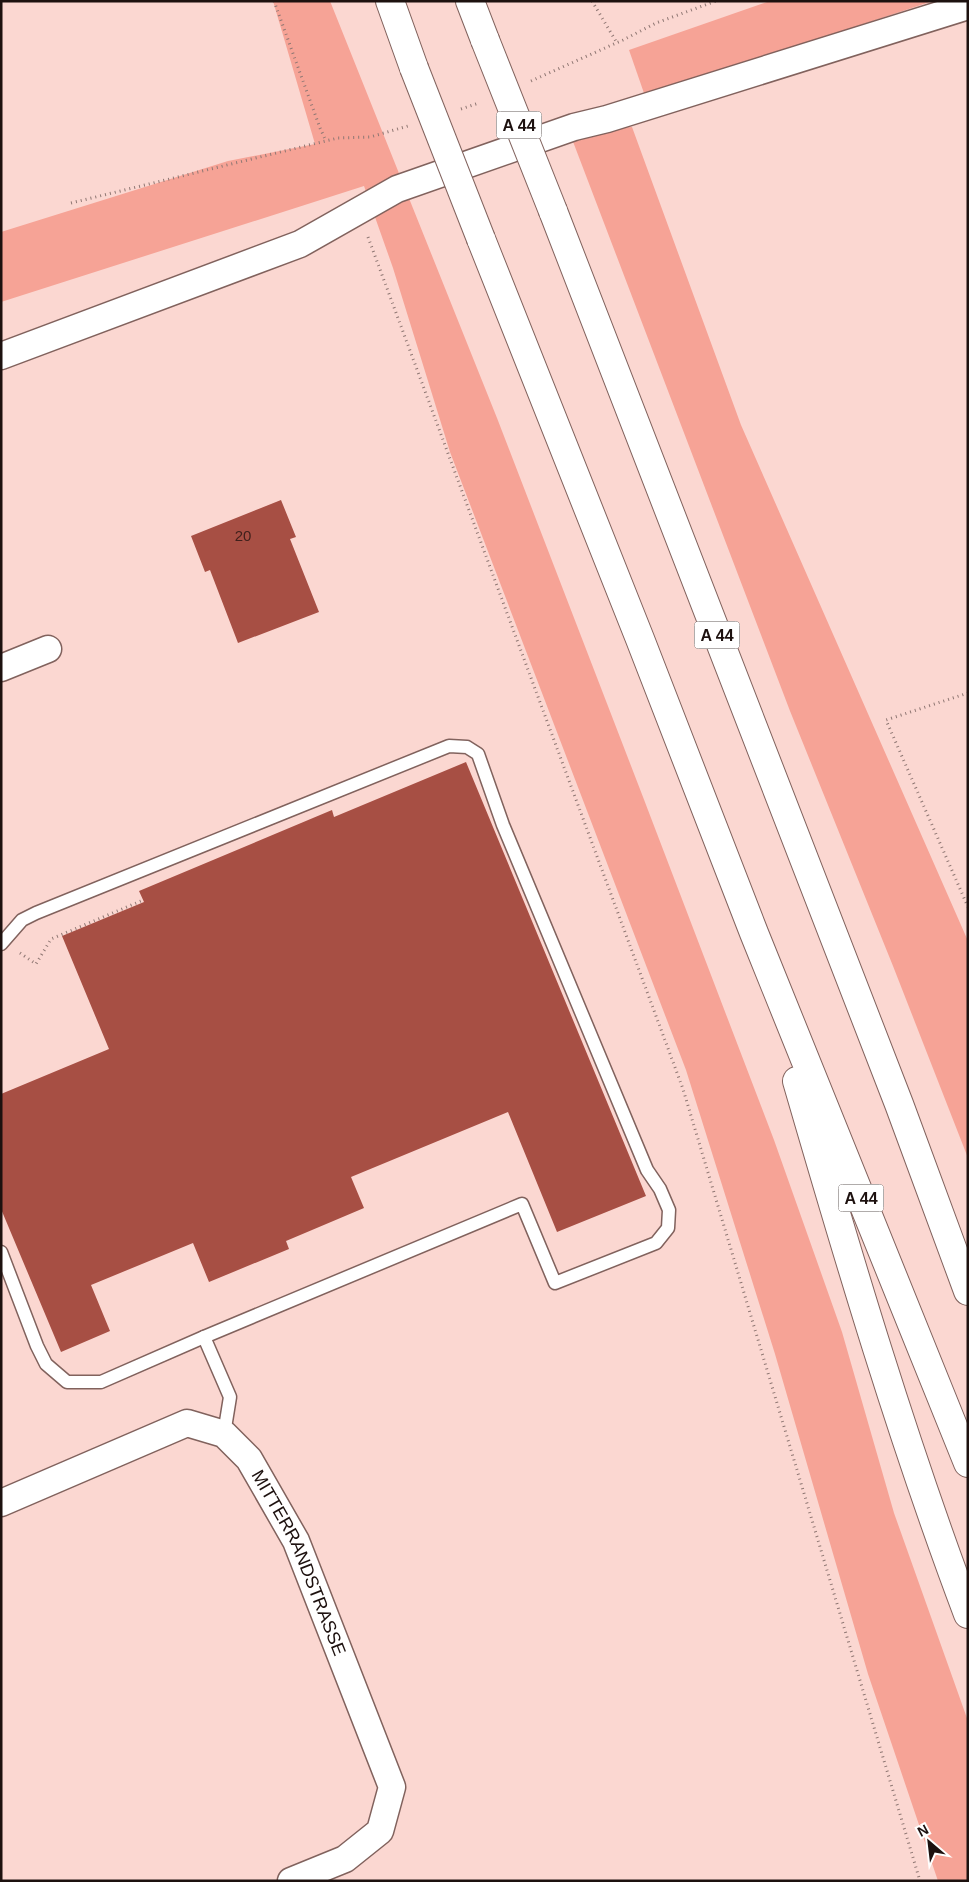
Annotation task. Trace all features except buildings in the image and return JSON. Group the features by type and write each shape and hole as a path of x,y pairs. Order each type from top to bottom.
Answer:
{"highway":[{"name":"A 44","path":"390,1 414,68 754,933 968,1463"},
{"name":"A 44","path":"470,1 899,1104 968,1290"},
{"path":"754,933 846,1252 936,1532 968,1614"},
{"path":"899,1104 968,1246"}],"street":[{"path":"1,356 300,244 397,190 574,127 607,119 968,6"},
{"path":"1,668 48,649"},
{"name":"MITTERRANDSTRASSE","path":"1,1503 187,1423 224,1434 249,1458 296,1541 392,1787 380,1831 345,1859 291,1881"}],"lane":[{"path":"1,944 22,920 36,913 449,746 467,747 478,754 503,825 643,1161 660,1189 669,1210 668,1228 656,1243 555,1283 522,1204 100,1382 67,1382 46,1364 37,1346 1,1252"},
{"path":"204,1337 230,1397 224,1434"}],"path":[{"path":"274,1 326,141"},
{"path":"592,1 617,43"},
{"path":"522,84 617,43 656,23 716,1"},
{"path":"452,112 488,99"},
{"path":"71,203 338,138 370,137 416,123"},
{"path":"357,212 370,242 683,1089 920,1881"},
{"path":"968,693 886,720 968,907"},
{"path":"41,958 51,938 141,901"}],"shaded area":[{"path":"273,1 330,1 497,418 774,1140 842,1332 894,1513 968,1721 968,1881 938,1881 868,1674 775,1354 686,1070 450,452 393,268 364,186 1,302 1,232 228,161 315,144"},
{"path":"770,1 933,1 645,96 629,50"},
{"path":"632,127 741,425 968,941 968,1158 790,711 572,139 601,129"}]}
